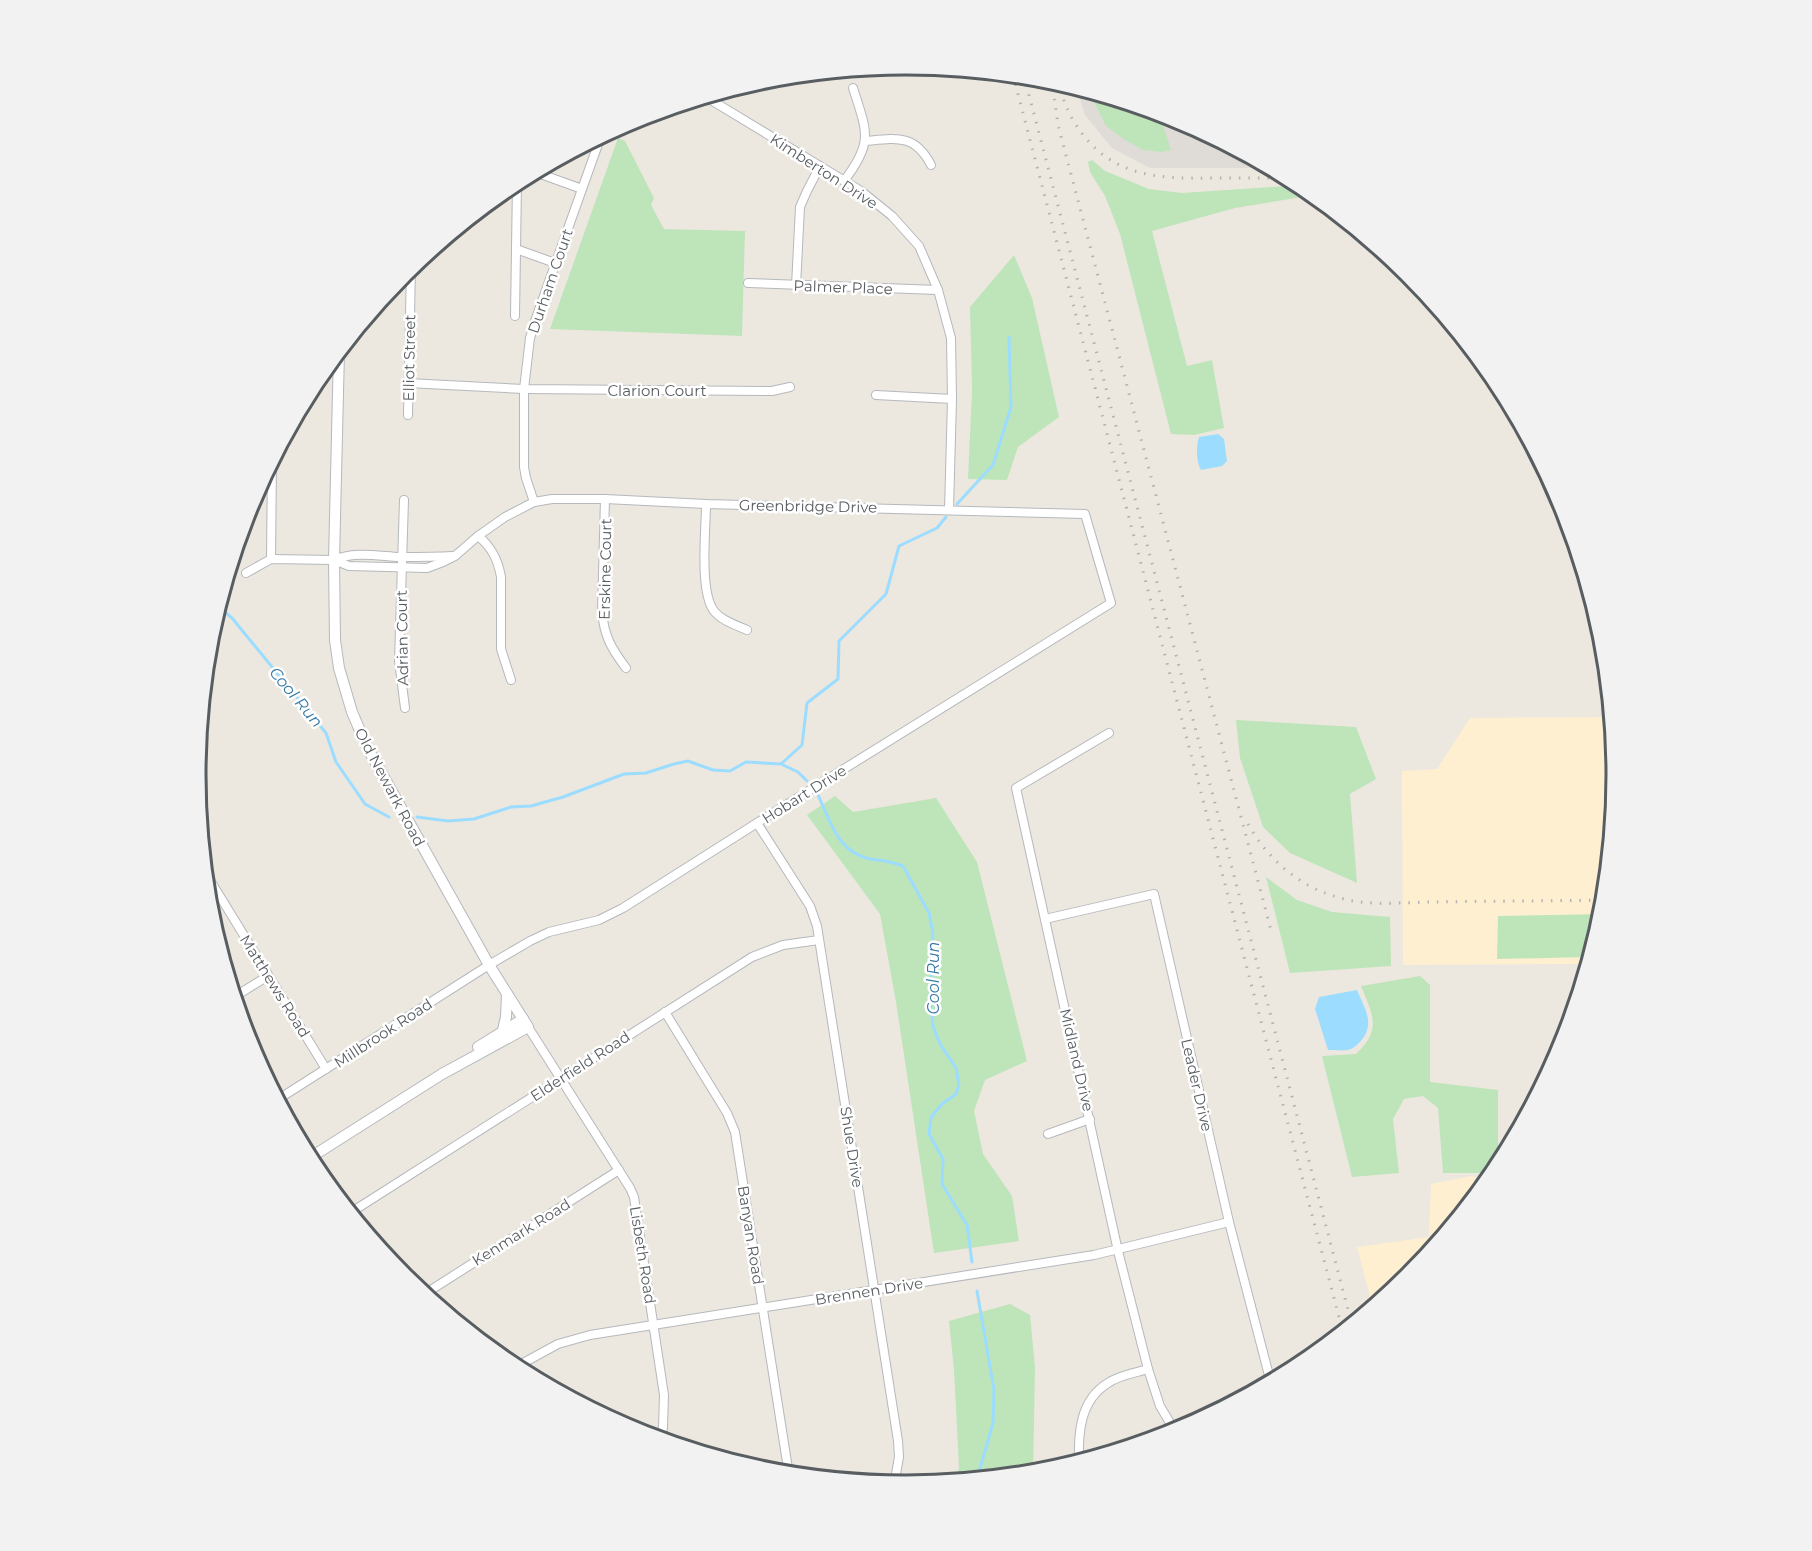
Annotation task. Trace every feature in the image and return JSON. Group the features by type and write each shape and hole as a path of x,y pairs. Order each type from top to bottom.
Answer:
{"street":[{"path":"844,181 855,166 866,141 864,121 853,88"},
{"name":"Kimberton Drive","path":"714,102 875,202 892,216 919,246 938,290 951,338 949,510"},
{"path":"866,141 900,139 907,141 921,148 931,165"},
{"name":"Durham Court","path":"534,502 524,467 524,390 530,338 597,146"},
{"path":"796,286 800,207 820,166"},
{"path":"545,176 582,189"},
{"path":"515,315 518,193"},
{"path":"516,249 555,263"},
{"name":"Elliot Street","path":"408,415 411,280"},
{"name":"Palmer Place","path":"748,283 938,290"},
{"name":"Old Newark Road","path":"339,365 334,560 335,640 339,668 352,712 367,747 489,965 525,1023"},
{"name":"Clarion Court","path":"408,383 524,390 772,391 790,387"},
{"path":"876,395 952,399"},
{"path":"271,559 272,479"},
{"name":"Greenbridge Drive","path":"334,560 349,566 427,568 455,556 505,517 534,502 552,499 1086,514 1111,603"},
{"name":"Erskine Court","path":"605,499 602,610 604,628 615,653 626,668"},
{"name":"Adrian Court","path":"404,500 399,661 405,708"},
{"path":"706,504 706,593 715,612 723,619 747,630"},
{"path":"478,536 488,544 499,567 501,649 511,680"},
{"path":"246,573 271,559 334,560 344,555 354,554 401,557 455,556"},
{"name":"Hobart Drive","path":"489,965 530,940 549,932 599,920 610,915 1111,603"},
{"name":"Midland Drive","path":"1109,733 1016,788 1118,1251 1148,1369 1160,1406 1171,1424"},
{"name":"Shue Drive","path":"757,823 810,906 814,916 898,1441 899,1457 896,1476"},
{"name":"Matthews Road","path":"216,893 326,1070"},
{"name":"Leader Drive","path":"1045,919 1154,894 1228,1222 1269,1374"},
{"name":"Elderfield Road","path":"356,1209 752,957 783,945 819,940"},
{"name":"Millbrook Road","path":"284,1096 489,965"},
{"path":"240,993 268,976"},
{"path":"503,1030 507,993"},
{"name":"Banyan Road","path":"665,1012 727,1113 737,1142 788,1466"},
{"path":"442,1074 503,1030 525,1023"},
{"path":"316,1153 525,1023"},
{"name":"Lisbeth Road","path":"525,1023 634,1197 664,1395 662,1432"},
{"path":"1048,1134 1090,1119"},
{"name":"Kenmark Road","path":"431,1290 619,1170"},
{"name":"Brennen Drive","path":"524,1362 574,1339 654,1324 1118,1251 1228,1222"},
{"path":"1079,1454 1078,1440 1082,1418 1097,1392 1108,1382 1148,1369"}],"shaded area":[{"path":"1079,97 1131,112 1174,128 1254,168 1150,168 1112,148 1085,115"},
{"path":"1604,717 1606,776 1601,867 1581,964 1403,965 1402,771 1437,769 1470,718"},
{"path":"1472,1176 1479,1178 1433,1237 1371,1299 1357,1247 1429,1237 1431,1184"}],"green space":[{"path":"1093,101 1162,124 1171,150 1161,152 1143,150 1106,126"},
{"path":"618,138 625,141 654,198 651,205 664,229 745,231 742,336 550,329"},
{"path":"1092,160 1105,171 1149,189 1182,193 1284,186 1301,197 1235,208 1152,231 1187,366 1212,360 1224,428 1194,435 1171,434 1120,234 1105,196 1090,172 1088,162"},
{"path":"1014,255 1032,298 1059,417 1018,447 1007,480 968,479 972,390 970,307"},
{"path":"1236,720 1356,727 1376,779 1350,794 1357,883 1290,853 1263,827 1240,758"},
{"path":"835,796 853,812 936,798 977,862 1027,1061 985,1080 974,1111 983,1154 1012,1196 1019,1241 934,1253 896,1002 880,914 807,815"},
{"path":"1266,877 1297,900 1332,912 1390,917 1391,966 1290,973"},
{"path":"1593,914 1583,957 1497,959 1498,916"},
{"path":"1420,976 1430,985 1430,1082 1498,1090 1498,1149 1482,1173 1443,1173 1438,1108 1423,1096 1404,1099 1393,1119 1399,1173 1352,1177 1322,1056 1356,1054 1369,1037 1373,1022 1372,1014 1361,986"},
{"path":"1010,1304 1030,1315 1035,1367 1033,1464 957,1474 959,1468 954,1370 949,1321"}],"water":[{"path":"1218,434 1224,439 1227,461 1222,466 1201,470 1197,454 1199,437"},
{"path":"1357,990 1368,1016 1365,1035 1349,1050 1328,1050 1315,1009 1319,997"}],"waterway":[{"path":"957,504 993,465 1011,407 1009,337"},
{"path":"782,763 802,745 807,703 838,679 839,641 886,594 899,546 937,528 946,517"},
{"name":"Cool Run","path":"225,612 326,733 336,762 365,804 389,817"},
{"name":"Cool Run","path":"417,817 448,821 474,819 511,807 531,806 563,797 624,774 646,773 688,761 713,770 730,771 746,762 781,764 798,772 807,781"},
{"name":"Cool Run","path":"818,795 831,825 842,842 859,855 903,866 929,913 933,933 930,998 933,1026 940,1044 956,1068 959,1085 956,1094 942,1104 931,1117 929,1134 943,1159 942,1184 967,1225 972,1262"},
{"name":"Cool Run","path":"977,1291 994,1390 993,1423 979,1472"}],"railway":[{"path":"1015,84 1341,1324"},
{"path":"1026,85 1350,1317"},
{"path":"1053,91 1058,125 1272,934"},
{"path":"1061,92 1073,120 1086,139 1117,164 1134,171 1172,177 1271,178"},
{"path":"1248,824 1264,848 1285,869 1309,886 1349,900 1386,903 1595,900"}]}
